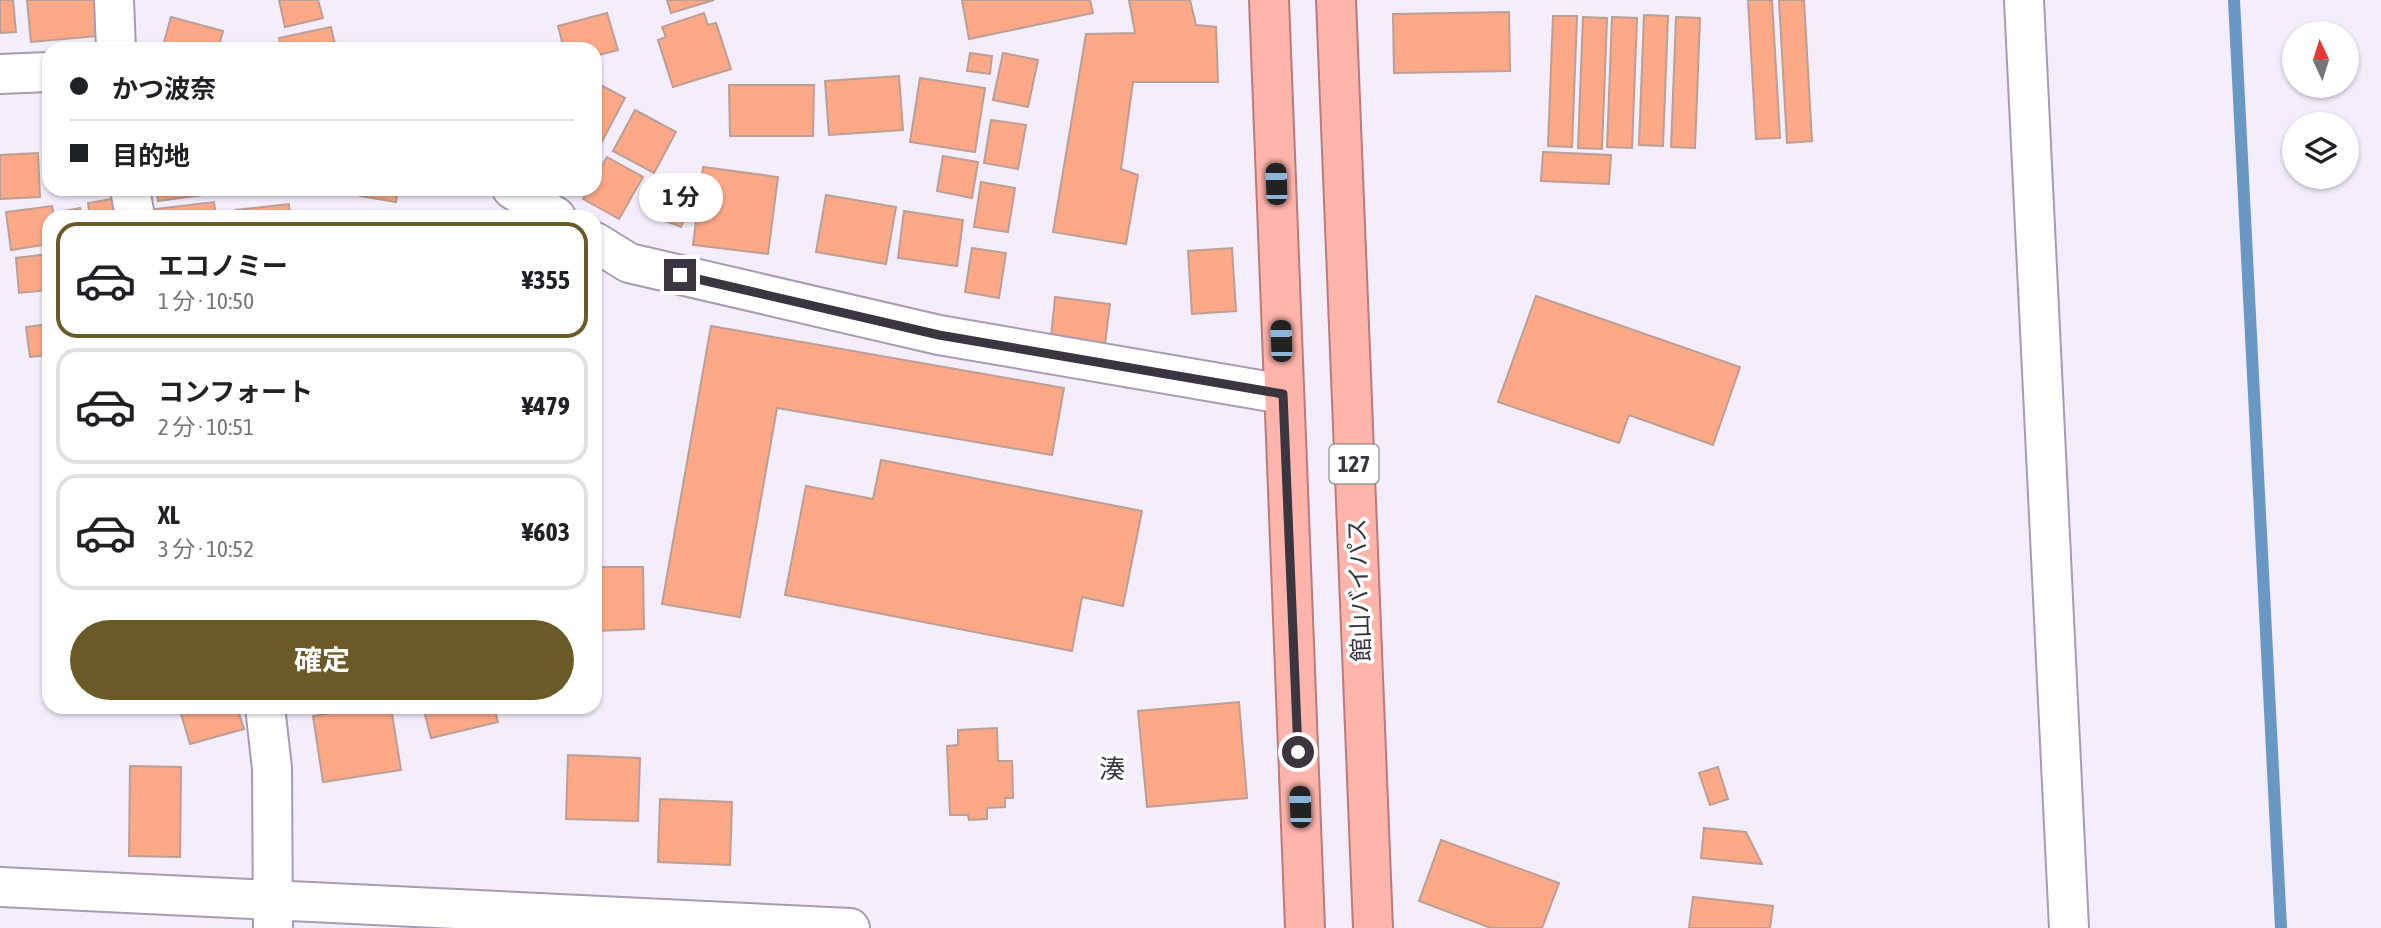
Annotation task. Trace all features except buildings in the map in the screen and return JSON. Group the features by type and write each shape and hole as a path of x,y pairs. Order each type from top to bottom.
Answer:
{"highway":[{"path":"1269,0 1305,928"},
{"name":"館山バイパス","path":"1336,0 1374,928"}],"street":[{"path":"114,0 116,42"},
{"path":"2024,0 2069,928"},
{"path":"0,74 42,72"},
{"path":"523,196 545,210"},
{"path":"602,246 629,263 939,335 1283,394"},
{"path":"266,714 272,768 272,914"},
{"path":"0,887 272,914 850,928"}],"waterway":[{"path":"2234,0 2281,928"}],"district":[{"name":"湊","path":"1112,769"}],"route":[{"path":"680,275 939,335 1283,394 1298,752"}]}
